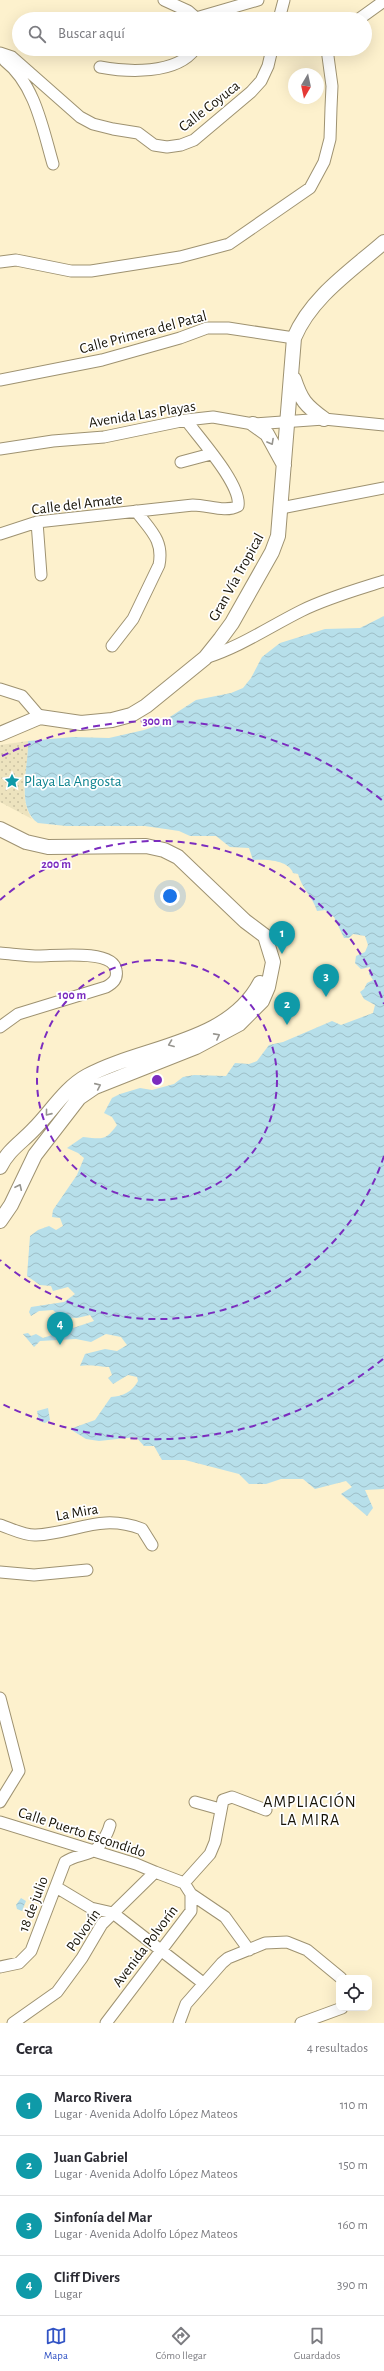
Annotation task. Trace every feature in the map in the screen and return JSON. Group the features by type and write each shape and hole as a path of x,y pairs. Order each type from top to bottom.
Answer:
{"main road":[{"name":"Gran Vía Tropical","path":"40,716 81,723 112,720 131,715 146,706 205,658 232,623 272,552 278,536 289,420 294,338 305,316 322,296 384,242"},
{"path":"292,372 300,397 306,406 324,419"},
{"path":"254,424 267,434 284,465"},
{"path":"0,734 40,716"},
{"path":"0,829 26,842 48,847 146,846 164,850 178,857 245,921 265,936 273,962 268,987 258,1006 240,1024 196,1047 95,1087 79,1098 35,1155 11,1205 0,1220"},
{"path":"0,1167 5,1156 34,1130 70,1090 87,1076 190,1038 232,1017 253,997 265,968 259,940 245,921"}],"street":[{"path":"164,0 189,12"},
{"path":"219,12 258,0"},
{"path":"281,12 284,0"},
{"path":"369,12 384,1"},
{"name":"Calle Coyuca","path":"0,53 12,57 80,117 93,124 138,133 154,146 167,147 181,146 194,140 251,92 261,81 268,66 270,56"},
{"path":"100,67 129,72 179,62 186,56"},
{"path":"0,262 16,260 71,271 91,271 180,257 229,244 310,188 324,162 330,140 332,86 328,56"},
{"path":"0,58 13,67 33,99 53,164"},
{"name":"Calle Primera del Patal","path":"0,380 102,360 180,338 207,328 228,328 294,338"},
{"name":"Avenida Las Playas","path":"0,449 53,441 104,437 186,420 213,417 254,424 289,420 324,419 384,425"},
{"name":"Calle del Amate","path":"0,534 37,522 193,505 206,505 226,510 238,506 237,494 211,454 186,420"},
{"path":"181,462 211,454"},
{"path":"281,508 384,488"},
{"name":"Calle del Amate","path":"112,646 132,619 160,561 159,541 136,511"},
{"path":"37,522 41,575"},
{"path":"205,658 225,652 261,634 302,610 384,581"},
{"path":"0,689 22,696 40,716"},
{"path":"0,953 38,956 86,955 108,960 116,967 117,974 114,982 106,987 18,1014 0,1027"},
{"name":"La Mira","path":"0,1525 34,1536 103,1522 118,1523 142,1529 152,1545"},
{"path":"0,1572 34,1575 87,1570"},
{"path":"0,1698 19,1771 0,1802"},
{"path":"155,1872 184,1883 210,1854 215,1842 220,1809 223,1800 232,1797 266,1810"},
{"path":"195,1802 220,1809"},
{"name":"Calle Puerto Escondido","path":"0,1822 93,1852 136,1864 155,1872"},
{"path":"93,1852 108,1835 110,1825"},
{"name":"18 de julio","path":"0,1967 19,1963 28,1956 35,1942 42,1917 56,1887 65,1862 71,1858 93,1852"},
{"name":"Polvorín","path":"13,2023 57,1992 82,1958 102,1924 155,1872"},
{"name":"Avenida Polvorín","path":"106,2023 191,1911 191,1894 184,1883"},
{"path":"56,1887 91,1908 113,1913 203,1983"},
{"path":"191,1894 225,1917 249,1950"},
{"path":"179,2023 186,2004 203,1983 228,1958 265,1943 287,1942 308,1950 337,1975"},
{"path":"301,2023 336,2010"}],"sand":[{"name":"Playa La Angosta","path":"28,741 24,792 25,801 32,819 0,802 0,745"}],"water":[{"path":"384,616 384,1489 365,1490 373,1508 367,1516 341,1494 352,1487 346,1481 315,1489 303,1479 281,1479 266,1484 249,1484 239,1474 185,1460 162,1460 154,1446 144,1446 136,1437 99,1441 86,1439 70,1429 95,1420 111,1397 127,1393 138,1381 137,1377 128,1375 113,1384 108,1378 112,1375 109,1367 87,1365 80,1366 85,1354 105,1349 117,1351 127,1345 121,1337 106,1334 91,1342 76,1339 40,1341 34,1347 23,1334 28,1333 31,1336 36,1334 43,1338 94,1321 90,1315 77,1318 60,1317 53,1310 39,1311 31,1316 29,1312 31,1307 64,1302 75,1294 68,1287 53,1291 51,1286 40,1285 27,1276 30,1236 38,1230 49,1226 56,1230 63,1226 60,1218 52,1217 53,1210 77,1175 84,1158 78,1153 67,1148 83,1137 103,1138 109,1134 117,1125 112,1117 104,1113 112,1098 120,1094 140,1088 152,1090 174,1084 183,1077 194,1075 226,1076 235,1063 249,1064 257,1061 269,1045 283,1042 332,1021 341,1025 373,1013 375,1005 364,999 360,992 364,989 367,983 373,980 369,974 370,967 361,969 355,963 356,956 365,952 368,945 365,936 353,934 349,938 344,938 334,917 325,910 317,911 298,874 293,873 287,865 276,861 253,860 249,848 230,847 216,836 190,836 179,831 145,826 66,826 38,823 31,816 27,807 25,785 28,741 73,737 109,738 156,726 196,700 231,693 243,688 251,678 262,657 280,643 325,629 360,628"},
{"path":"48,1408 50,1420 45,1423 39,1421 37,1411"},
{"path":"21,1898 26,1901 22,1911 17,1909 16,1905"}],"place":[{"name":"Playa La Angosta","path":"12,781"},
{"name":"Marco Rivera","path":"282,954"},
{"name":"Sinfonía del Mar","path":"326,997"},
{"name":"Juan Gabriel","path":"287,1025"},
{"name":"Cliff Divers","path":"60,1345"}],"district":[{"name":"AMPLIACIÓN LA MIRA","path":"310,1810"}]}
